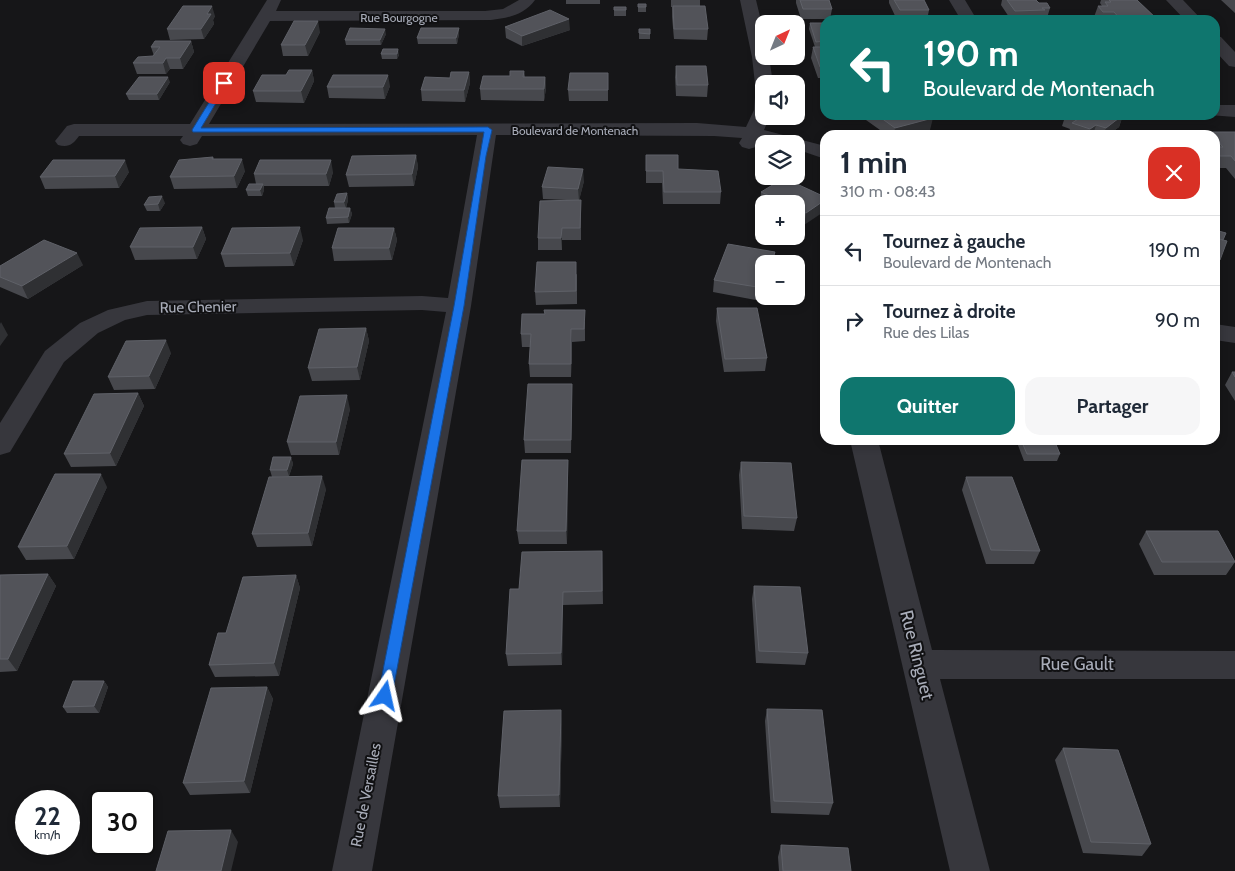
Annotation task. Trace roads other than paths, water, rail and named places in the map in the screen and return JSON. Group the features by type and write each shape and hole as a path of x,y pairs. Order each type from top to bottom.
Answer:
{"street":[{"path":"193,135 275,0"},
{"name":"Rue Bourgogne","path":"265,16 486,16 511,12 520,8 528,0"},
{"path":"748,0 761,57 763,75"},
{"path":"957,0 966,15"},
{"path":"1174,0 1189,15"},
{"path":"1220,46 1235,62"},
{"path":"1220,111 1235,111"},
{"name":"Boulevard de Montenach","path":"193,135 65,141 74,130 193,135 487,135 755,140"},
{"name":"Rue de Versailles","path":"352,871 459,306 487,135"},
{"name":"Boulevard de Montenach","path":"805,145 820,151"},
{"path":"805,157 820,163"},
{"name":"Rue Chenier","path":"0,445 54,357 89,328 117,315 147,308 422,303 459,306"},
{"path":"1220,318 1235,319"},
{"path":"1220,333 1235,335"},
{"name":"Rue Ringuet","path":"865,445 970,871"},
{"name":"Rue Gault","path":"920,664 1235,665"}]}
